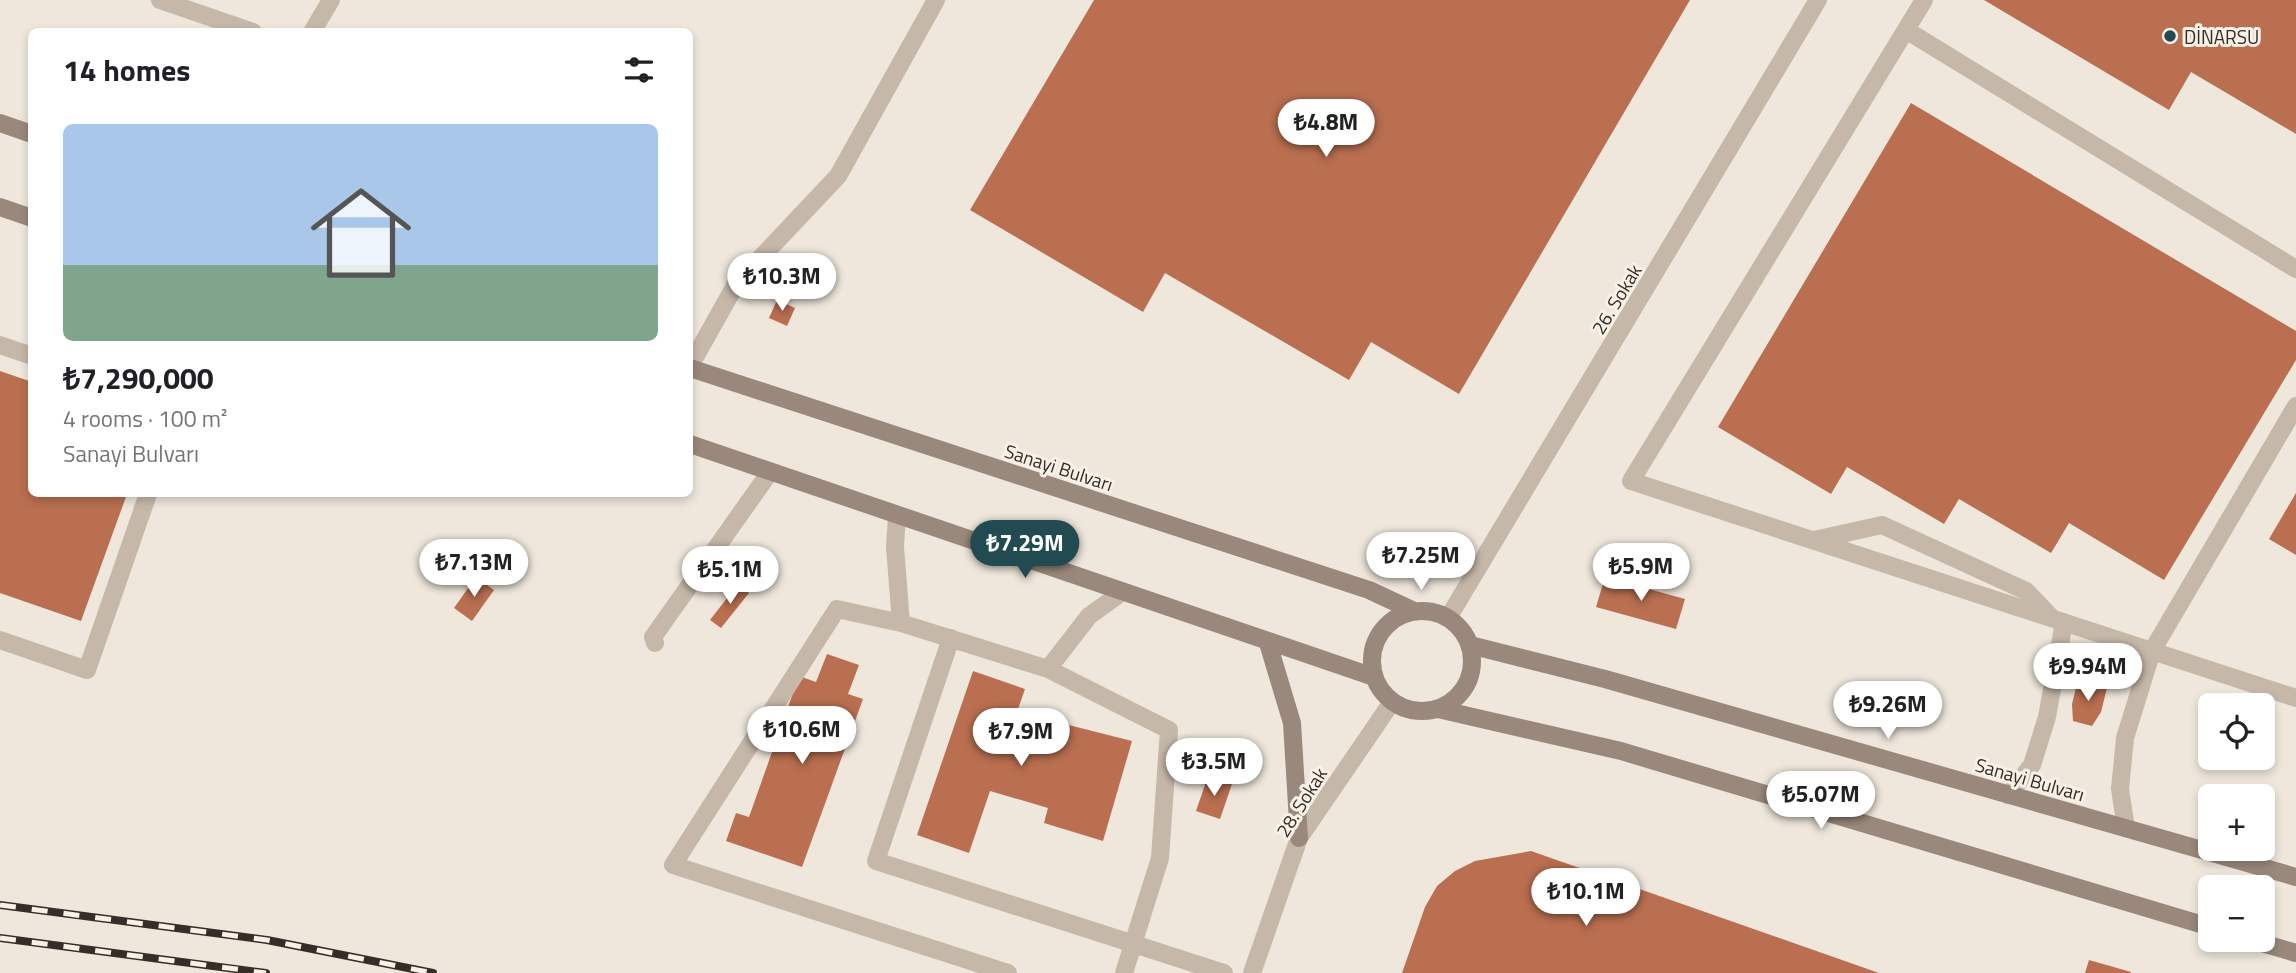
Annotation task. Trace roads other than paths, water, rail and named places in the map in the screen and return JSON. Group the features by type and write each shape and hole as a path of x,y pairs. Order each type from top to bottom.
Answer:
{"main road":[{"path":"0,123 28,133"},
{"path":"0,207 28,217"},
{"name":"Sanayi Bulvarı","path":"693,368 1356,586 1414,611"},
{"path":"693,445 1374,677"},
{"path":"1438,709 1463,690 1471,668 1470,645 1461,629 1448,618 1432,612 1414,611 1397,617 1384,628 1374,643 1371,660 1374,677 1392,702 1407,709 1422,712 1438,709 1621,751 2198,923"},
{"path":"1268,643 1292,723 1299,838"},
{"name":"Sanayi Bulvarı","path":"1470,645 1605,679 2296,877"},
{"path":"2275,947 2296,953"}],"street":[{"path":"160,0 241,28"},
{"path":"314,28 331,0"},
{"path":"693,362 736,284 838,176 936,0"},
{"name":"26. Sokak","path":"1448,618 1818,0"},
{"path":"1924,0 1631,481 2296,698"},
{"path":"1906,30 2296,269"},
{"path":"0,345 28,355"},
{"path":"2126,828 2120,789 2125,738 2152,651 2296,406"},
{"path":"655,643 653,637 770,472"},
{"path":"0,640 87,670 147,497"},
{"path":"897,516 895,547 901,623"},
{"path":"1814,540 1882,526 2009,582 2026,592 2058,620"},
{"path":"1048,669 1089,616 1121,593"},
{"path":"1008,973 673,865 837,608 901,623 1048,669 1169,730 1160,858 1124,973"},
{"path":"2008,795 2032,765 2047,717 2058,620"},
{"path":"951,638 876,861 1224,973"},
{"name":"28. Sokak","path":"1252,973 1299,838 1392,702"}],"railway":[{"path":"0,905 267,940 433,973"},
{"path":"0,938 266,973"}],"place":[{"name":"DİNARSU","path":"2170,36"}]}
